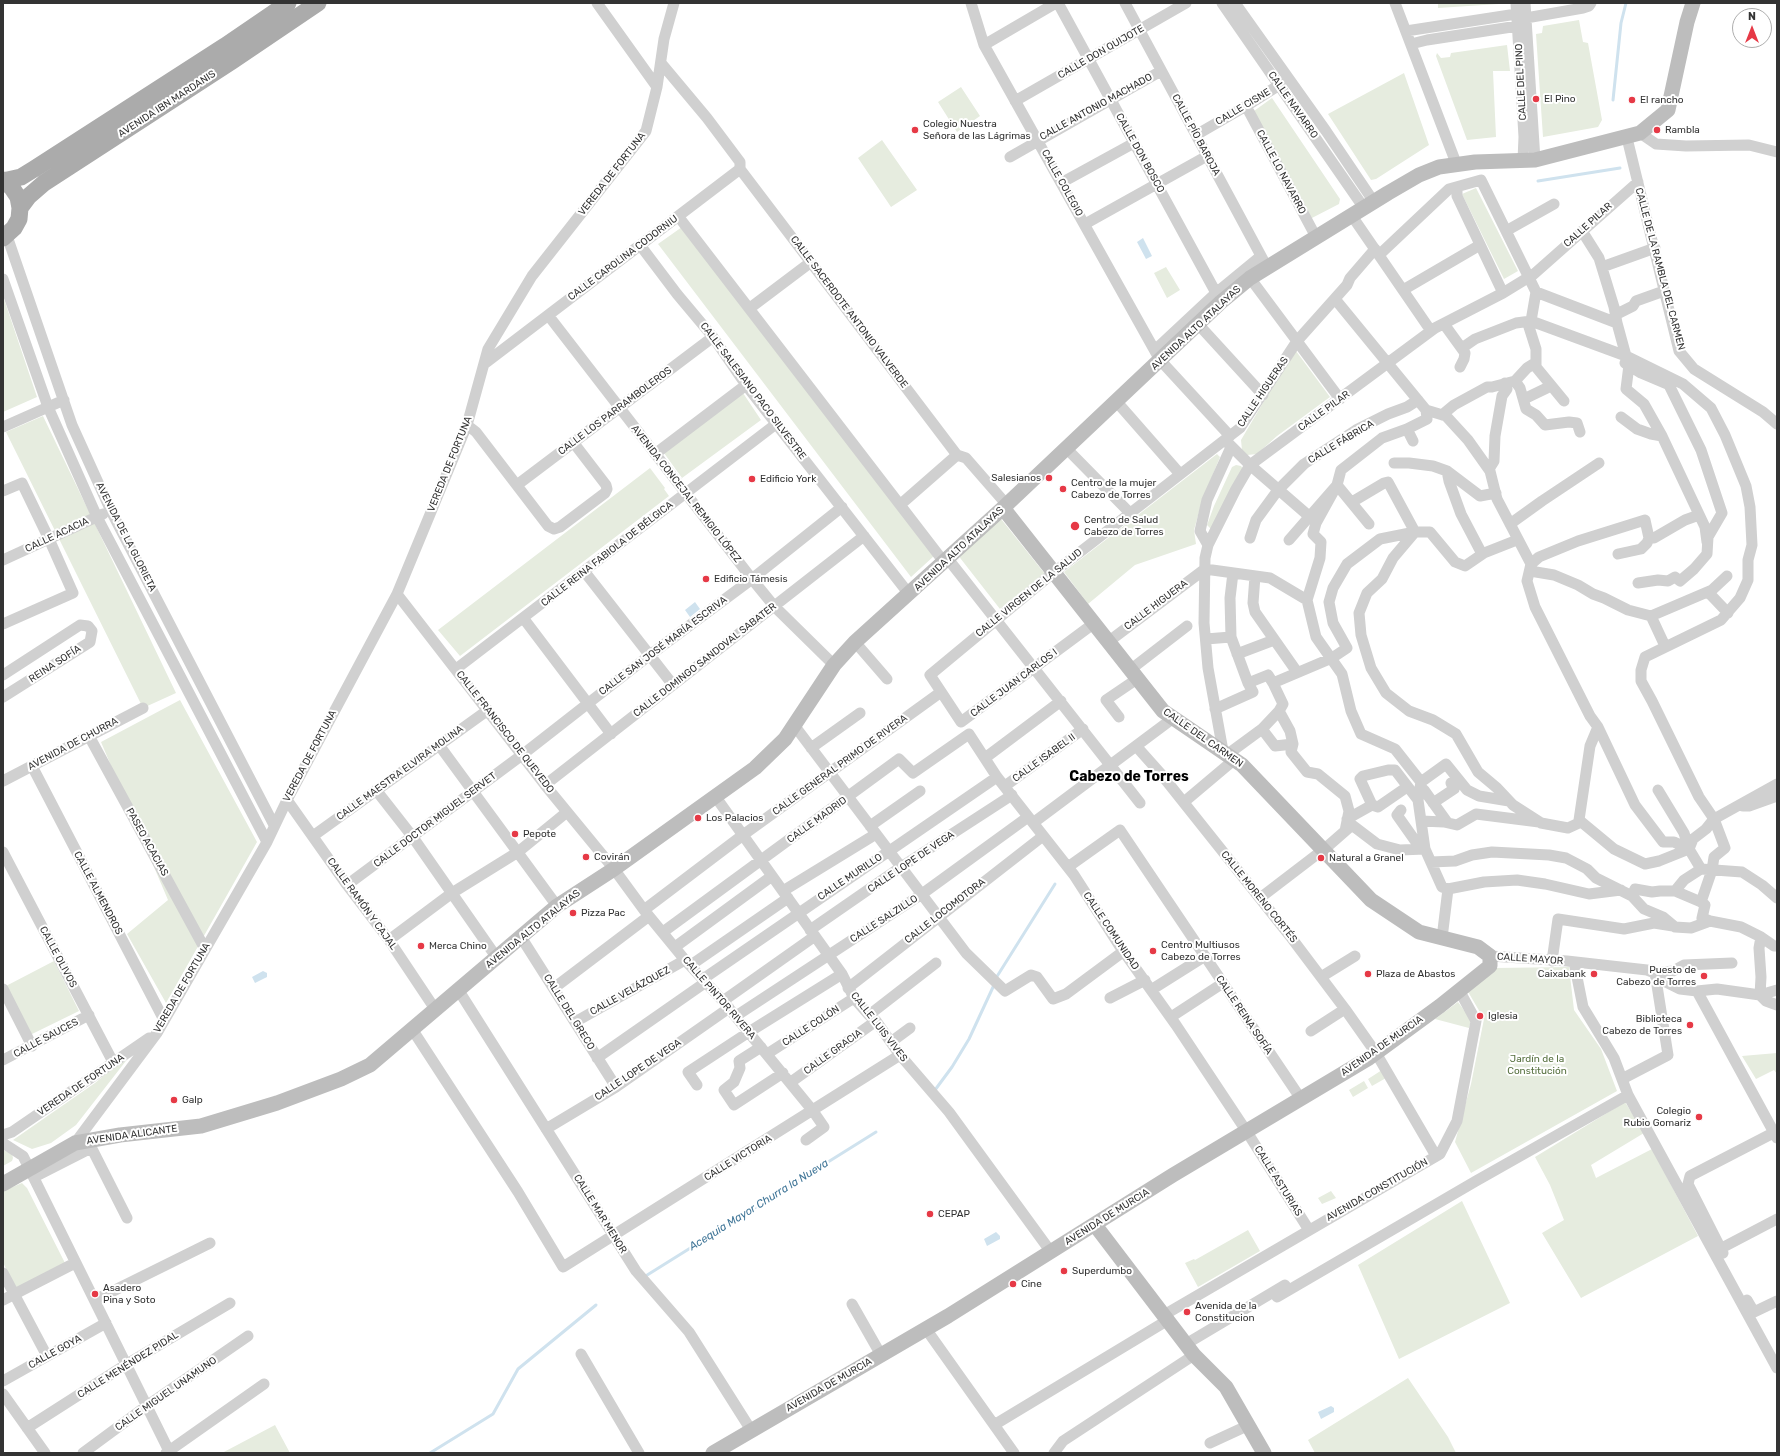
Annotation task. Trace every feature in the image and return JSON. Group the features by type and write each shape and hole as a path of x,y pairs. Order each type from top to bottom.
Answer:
{"main road":[{"name":"AVENIDA IBN MARDANIS","path":"3,181 21,177 34,169 225,46 288,3"},
{"name":"AVENIDA IBN MARDANIS","path":"20,208 29,196 44,183 232,61 318,3"},
{"name":"AVENIDA ALTO ATALAYAS","path":"201,1126 277,1103 341,1080 370,1065 435,1009 459,991 557,906 614,869 755,768 785,739 834,665 855,642 1005,507 1116,401 1157,355 1198,324 1219,298 1250,278 1264,261 1316,237 1419,175 1439,167 1456,163 1529,160 1633,136 1668,110 1687,22 1693,3"},
{"path":"3,181 12,188 18,197 20,208 19,219 14,228 5,237"},
{"name":"CALLE DEL CARMEN","path":"1005,507 1053,573 1163,712 1242,765 1371,900 1419,932 1478,947 1490,961"},
{"name":"AVENIDA DE MURCIA","path":"713,1453 926,1329 1173,1176 1376,1053 1459,990 1490,961"},
{"name":"AVENIDA ALICANTE","path":"3,1184 32,1173 85,1144 201,1126"},
{"path":"1095,1225 1190,1349 1226,1387 1264,1453"}],"street":[{"path":"597,3 657,87"},
{"name":"VEREDA DE FORTUNA","path":"85,1144 157,1033 267,842 287,800 397,594 467,425 488,349 532,276 646,131 657,87 664,39 674,3"},
{"name":"CALLE COLEGIO","path":"970,3 984,45 1157,355 1250,465 1310,517"},
{"path":"984,45 1057,3"},
{"name":"CALLE DON BOSCO","path":"1057,3 1219,298"},
{"name":"CALLE PÍO BAROJA","path":"1125,3 1264,261"},
{"name":"CALLE DON QUIJOTE","path":"1015,101 1186,3"},
{"name":"CALLE NAVARRO","path":"1222,3 1363,209"},
{"name":"CALLE NAVARRO","path":"1235,3 1326,131 1363,209"},
{"path":"1395,3 1456,163"},
{"name":"CALLE DEL PINO","path":"1525,3 1520,12 1529,160"},
{"path":"1406,31 1520,12 1583,8 1591,3"},
{"path":"1411,44 1427,40 1518,26 1520,12"},
{"name":"CALLE DEL PINO","path":"1518,26 1524,137 1529,160"},
{"name":"CALLE SACERDOTE ANTONIO VALVERDE","path":"661,63 707,118 740,162 740,168 958,455 966,458 1005,507"},
{"name":"CALLE ANTONIO MACHADO","path":"1010,157 1037,140 1161,71"},
{"name":"CALLE CISNE","path":"1196,135 1289,79"},
{"name":"CALLE LO NAVARRO","path":"1246,106 1316,237"},
{"path":"1633,136 1656,144 1686,146 1749,145 1777,152"},
{"name":"CALLE DE LA RAMBLA DEL CARMEN","path":"1633,136 1638,182 1679,351 1694,369 1763,412 1777,424"},
{"path":"1061,183 1134,143"},
{"path":"1085,224 1207,156"},
{"name":"CALLE CAROLINA CODORNIU","path":"484,364 740,168"},
{"name":"CALLE HIGUERAS","path":"1229,441 1263,395 1297,341 1347,285 1350,278 1377,252 1449,189 1481,180 1506,230"},
{"name":"CALLE PILAR","path":"1229,755 1215,709 1208,668 1206,639 1205,558 1208,545 1236,489 1250,465 1389,364 1431,331 1530,277 1638,182"},
{"path":"1457,187 1457,196 1503,293"},
{"path":"1554,204 1506,230 1536,292 1529,327 1536,349 1536,368 1564,401"},
{"path":"1363,209 1377,252 1431,331"},
{"path":"678,216 901,504 997,620 1140,803"},
{"path":"1582,231 1599,258 1602,267 1628,361 1626,389 1644,404 1662,436 1705,527 1707,554 1694,569 1680,580 1675,577 1668,581 1658,580 1638,583"},
{"name":"AVENIDA DE LA GLORIETA","path":"5,237 72,426 111,511 274,825"},
{"name":"CALLE SALESIANO PACO SILVESTRE","path":"640,245 677,294 713,337 746,385 909,594"},
{"path":"1403,290 1480,245"},
{"path":"1602,267 1655,248"},
{"path":"1157,355 1219,298 1264,261"},
{"path":"750,308 811,262"},
{"path":"1250,278 1340,400"},
{"name":"AVENIDA DE LA GLORIETA","path":"3,279 48,407 97,517 267,842"},
{"path":"1616,319 1633,306 1636,300 1664,291"},
{"path":"1536,292 1616,319"},
{"path":"1335,298 1426,410 1427,419 1407,429 1382,438 1341,470 1337,485 1316,523 1313,534 1321,542 1320,558 1306,600 1316,637 1342,674 1351,712 1361,734 1395,749 1420,791 1423,849"},
{"name":"AVENIDA CONCEJAL REMIGIO LÓPEZ","path":"548,315 774,606 834,665"},
{"path":"1462,348 1475,339 1516,323 1531,321 1683,384 1711,408 1724,435 1746,486 1750,507 1752,544 1748,560 1748,580 1740,598 1721,620 1645,657 1641,670 1641,681 1699,797 1714,819 1725,848 1714,857 1707,869 1701,902"},
{"path":"1198,324 1263,395"},
{"path":"1444,324 1465,353 1460,367"},
{"name":"CALLE LOS PARRAMBOLEROS","path":"517,486 713,337"},
{"path":"488,349 506,347"},
{"path":"1628,361 1641,373 1700,399"},
{"path":"1489,469 1494,461 1495,436 1502,396 1510,382 1527,368 1536,363"},
{"path":"1442,415 1454,405 1486,387 1510,382 1520,388 1526,409 1536,415 1545,425 1569,422 1577,423 1580,432"},
{"path":"655,454 746,385"},
{"path":"1670,385 1701,450 1722,513 1708,537 1707,542"},
{"path":"1524,399 1551,386"},
{"path":"3,427 64,400"},
{"name":"CALLE FÁBRICA","path":"1250,538 1256,520 1278,490 1304,464 1356,430 1388,414 1407,407 1418,400"},
{"path":"1116,401 1180,474"},
{"path":"1426,410 1446,416 1468,440 1489,469 1496,493 1531,567 1554,574 1628,610 1650,616 1712,590 1727,576"},
{"path":"1621,417 1637,429 1662,436"},
{"name":"CALLE REINA FABIOLA DE BÉLGICA","path":"456,669 524,619 584,571 776,424"},
{"path":"467,425 476,432 548,526 554,529 560,527 606,493 607,489 606,485 573,442"},
{"path":"1407,429 1413,441"},
{"path":"1208,545 1200,531 1207,500 1229,441"},
{"name":"CALLE VIRGEN DE LA SALUD","path":"930,674 1053,573 1180,474 1229,441"},
{"path":"1066,448 1130,513"},
{"path":"901,504 958,455"},
{"path":"1394,463 1433,466 1447,471 1480,496 1496,493"},
{"path":"1510,524 1599,463"},
{"path":"1447,471 1461,514 1482,554"},
{"path":"3,491 22,482 73,593 3,624"},
{"path":"1352,502 1388,482 1415,532"},
{"path":"1337,485 1369,524"},
{"path":"1289,540 1337,485"},
{"name":"CALLE SAN JOSÉ MARÍA ESCRIVA","path":"522,755 650,655 752,579 842,507"},
{"name":"CALLE ACACIA","path":"3,560 111,511"},
{"path":"1649,538 1654,538 1685,520 1699,514"},
{"path":"1618,554 1642,549 1647,543 1649,538 1645,520 1578,541 1540,557 1531,567 1527,581 1535,607 1590,716 1598,727 1635,805 1663,842 1674,842 1689,849 1707,869"},
{"path":"1273,683 1332,658 1348,648 1333,623 1329,602 1333,588 1347,564 1380,539 1415,532 1430,532 1456,562 1465,566 1482,554 1517,540"},
{"path":"1415,532 1393,558 1382,579 1367,593 1359,613 1361,635 1371,668 1386,693 1409,712 1433,720 1456,734 1478,772 1497,788 1513,805 1541,822"},
{"name":"CALLE DOMINGO SANDOVAL SABATER","path":"545,785 864,536"},
{"path":"1205,569 1270,578 1306,600"},
{"name":"CALLE HIGUERA","path":"1108,642 1205,569"},
{"path":"584,571 673,685"},
{"path":"1215,709 1253,692 1248,683 1231,637 1230,598 1233,573"},
{"path":"1255,576 1253,603 1255,612 1297,672"},
{"path":"1708,592 1728,612"},
{"name":"CALLE FRANCISCO DE QUEVEDO","path":"397,594 545,785 614,869"},
{"path":"1650,616 1665,646"},
{"path":"524,619 611,734"},
{"name":"CALLE JUAN CARLOS I","path":"930,674 961,722 1094,624"},
{"name":"REINA SOFÍA","path":"3,675 80,625 88,626 92,631 90,642 3,697"},
{"path":"1119,717 1106,700 1186,626"},
{"path":"1206,639 1231,637"},
{"path":"1237,654 1274,640"},
{"path":"855,642 887,680"},
{"path":"1184,802 1229,755 1262,729 1279,711 1283,704 1268,675 1248,683"},
{"name":"CALLE GENERAL PRIMO DE RIVERA","path":"554,988 743,835 941,692"},
{"path":"985,758 1061,701"},
{"name":"AVENIDA DE CHURRA","path":"3,781 143,708"},
{"name":"CALLE MAESTRA ELVIRA MOLINA","path":"313,836 488,710"},
{"path":"1279,711 1290,731 1293,744 1291,752 1307,772 1318,774 1345,796 1349,811 1348,825"},
{"path":"811,748 860,713"},
{"name":"CALLE SALZILLO","path":"736,1016 922,894 1110,766 1172,719"},
{"path":"794,725 966,953 1005,991 1031,975 1037,977 1053,999 1066,994 1124,951"},
{"path":"1598,727 1590,746 1579,820 1614,849 1644,864 1659,861 1689,849 1693,839 1706,830 1714,819 1777,784"},
{"name":"CALLE ISABEL II","path":"1009,791 1083,729"},
{"path":"1262,729 1275,746 1293,744"},
{"name":"CALLE COMUNIDAD","path":"969,734 997,777 1030,820 1068,867 1080,878 1124,951 1148,985 1163,1001 1170,1017 1247,1132"},
{"name":"CALLE MADRID","path":"663,932 899,759 913,773 969,734"},
{"name":"PASEO ACACIAS","path":"89,736 205,948"},
{"path":"439,745 557,906"},
{"name":"CALLE MORENO CORTÉS","path":"1136,746 1162,774 1345,1009 1376,1053 1436,1156"},
{"name":"CALLE DOCTOR MIGUEL SERVET","path":"347,885 522,755"},
{"path":"1420,791 1446,764 1467,790 1479,796 1509,800"},
{"name":"CALLE ALMENDROS","path":"32,766 164,1020"},
{"path":"1407,787 1378,807 1372,805 1360,779 1363,776 1388,770 1395,770 1407,787 1420,791 1424,790 1446,822"},
{"name":"CALLE MURILLO","path":"597,1058 798,913 997,777"},
{"path":"1433,803 1454,789 1451,783"},
{"path":"376,790 412,836 496,958"},
{"path":"1658,790 1684,834 1689,849"},
{"name":"CALLE VELÁZQUEZ","path":"575,1022 688,962 873,830 920,791"},
{"name":"CALLE LOPE DE VEGA","path":"546,1129 616,1087 726,1004 813,933 901,867 1009,791"},
{"name":"CALLE LUIS VIVES","path":"715,796 829,955 842,974 851,993 900,1055 949,1112 1050,1252"},
{"path":"1736,806 1749,806 1777,796"},
{"name":"CALLE RAMÓN Y CAJAL","path":"287,800 347,885 389,940 435,1009"},
{"path":"1260,898 1323,849 1372,805"},
{"path":"1401,810 1398,815 1431,862 1442,887 1448,889 1484,882 1517,880 1545,884 1589,894 1621,890"},
{"path":"389,940 452,893 518,852 567,812"},
{"path":"1421,821 1457,824 1476,814 1521,821 1541,822 1568,828 1581,822"},
{"path":"1348,825 1377,844 1400,850 1423,849"},
{"name":"CALLE REINA SOFÍA","path":"1068,867 1120,830 1126,846 1205,956 1211,971 1223,983 1301,1099"},
{"name":"CALLE LOCOMOTORA","path":"851,993 938,917 1043,836"},
{"name":"CALLE OLIVOS","path":"3,852 114,1062"},
{"path":"1431,862 1455,861 1472,855 1492,852 1549,855 1571,860 1587,869 1596,878 1632,896 1644,909 1663,917 1675,927"},
{"name":"CALLE PINTOR RIVERA","path":"614,869 675,947 726,1004 791,1082 824,1127 806,1140"},
{"path":"1675,891 1684,880 1707,869 1742,872 1762,885 1777,898"},
{"path":"675,947 772,876"},
{"path":"1632,896 1635,888 1652,892 1660,890 1675,891 1705,905 1702,918 1741,927 1761,937 1774,946 1777,946"},
{"path":"1442,938 1448,889"},
{"path":"1552,961 1558,919 1624,930 1654,923 1691,928 1710,921"},
{"name":"CALLE DEL GRECO","path":"521,937 616,1087"},
{"path":"1761,937 1759,948 1761,977 1760,995 1777,990"},
{"path":"1110,998 1148,985 1205,956"},
{"path":"1321,977 1355,956"},
{"name":"CALLE MAYOR","path":"1490,961 1574,962 1647,970 1655,973 1666,982 1680,989 1697,992 1717,989 1760,995 1766,1001 1777,1005"},
{"path":"1574,962 1582,1007 1614,1058 1628,1095 1754,1312 1777,1301"},
{"name":"CALLE GRACIA","path":"791,1082 872,1018 936,963"},
{"path":"1622,1080 1668,1056 1655,973 1673,971 1684,965 1732,963"},
{"path":"697,1085 688,1072 842,974"},
{"path":"1170,1017 1223,983"},
{"path":"3,989 32,1046"},
{"name":"AVENIDA CONSTITUCIÓN","path":"994,1426 1166,1317 1309,1230 1440,1154 1457,1121 1476,1021 1459,990"},
{"name":"CALLE MAR MENOR","path":"459,991 636,1272 689,1332 751,1430"},
{"path":"1697,992 1776,1134 1690,1176 1688,1184 1717,1250 1777,1368"},
{"name":"CALLE COLÓN","path":"783,1073 734,1105 724,1090 734,1082 740,1068 739,1061 764,1051 851,993"},
{"path":"1311,1031 1345,1009"},
{"name":"CALLE SAUCES","path":"3,1060 88,1015"},
{"path":"891,1042 910,1028"},
{"name":"CALLE VICTORIA","path":"412,1029 518,1192 563,1267 813,1112 900,1055"},
{"name":"VEREDA DE FORTUNA","path":"3,1135 12,1132 157,1033"},
{"path":"1277,1298 1476,1181 1628,1095"},
{"name":"CALLE ASTURIAS","path":"1247,1132 1309,1230"},
{"path":"3,1143 23,1156 75,1263 148,1405 169,1452 264,1384"},
{"path":"85,1144 127,1218"},
{"path":"1054,1453 1063,1441 1190,1349 1452,1188"},
{"path":"1717,1250 1777,1219"},
{"path":"95,1300 210,1243"},
{"path":"3,1300 75,1263"},
{"path":"3,1274 47,1356"},
{"name":"CALLE MENÉNDEZ PIDAL","path":"27,1428 127,1364 230,1304"},
{"path":"852,1304 881,1355"},
{"name":"CALLE GOYA","path":"3,1381 106,1323"},
{"path":"926,1329 1014,1453"},
{"name":"CALLE MIGUEL UNAMUNO","path":"83,1453 148,1405 248,1336"},
{"path":"581,1354 639,1453"},
{"path":"3,1394 45,1453"},
{"path":"1210,1443 1249,1425"}],"green space":[{"path":"1438,3 1499,3 1499,4 1438,8"},
{"path":"1579,20 1583,42 1588,43 1602,120 1598,127 1543,137 1536,34 1542,33 1543,26"},
{"path":"1507,45 1510,71 1493,71 1496,137 1467,140 1436,56 1437,53 1441,58 1450,57 1451,53"},
{"path":"1404,73 1429,145 1376,179 1371,180 1328,114"},
{"path":"961,87 980,116 957,132 938,102"},
{"path":"1272,98 1340,199 1339,204 1310,219 1254,111"},
{"path":"882,140 917,190 891,207 858,158"},
{"path":"1476,188 1518,271 1504,279 1462,194"},
{"path":"682,227 934,556 911,577 658,244"},
{"path":"1166,267 1180,290 1167,298 1154,273"},
{"path":"3,296 37,397 3,412"},
{"path":"1296,351 1330,397 1277,436 1257,454 1247,455 1242,450 1241,440 1280,374"},
{"path":"743,393 761,420 682,478 664,453"},
{"path":"43,416 176,693 143,708 6,432"},
{"path":"1217,454 1220,457 1202,501 1194,530 1196,544 1135,565 1088,604 1064,572"},
{"path":"1236,465 1241,466 1243,469 1211,529 1207,525 1214,506 1232,467"},
{"path":"650,468 669,496 460,656 438,630"},
{"path":"1001,519 1045,574 1000,609 957,554"},
{"path":"180,700 257,842 166,1003 127,934 168,900 101,742"},
{"path":"54,961 79,1011 30,1035 6,986"},
{"name":"Jardín de la Constitución","path":"1569,967 1574,1010 1601,1049 1617,1091 1471,1173 1455,1142 1471,1084 1484,1019 1467,990 1495,968"},
{"path":"1458,1002 1471,1020 1469,1028 1435,1019"},
{"path":"1777,1053 1777,1074 1774,1070 1756,1079 1742,1056"},
{"path":"129,1057 76,1125 51,1143 32,1149 13,1140 95,1083 125,1058"},
{"path":"1382,1070 1386,1078 1372,1086 1368,1079"},
{"path":"1364,1081 1368,1088 1353,1097 1349,1090"},
{"path":"1625,1102 1644,1133 1591,1165 1596,1178 1652,1149 1698,1236 1581,1298 1542,1233 1564,1220 1550,1185 1535,1157"},
{"path":"3,1150 12,1154 13,1158 12,1161 3,1166"},
{"path":"22,1183 27,1188 65,1263 15,1290 3,1262 3,1191"},
{"path":"1331,1191 1336,1198 1322,1204 1318,1198"},
{"path":"1462,1201 1510,1303 1399,1359 1358,1265"},
{"path":"1248,1230 1260,1251 1198,1287 1185,1263 1194,1259 1195,1260"},
{"path":"1408,1378 1448,1437 1456,1453 1315,1453 1308,1440"},
{"path":"275,1425 290,1453 222,1453"}],"water":[{"path":"1143,238 1152,256 1146,259 1137,242"},
{"path":"695,602 700,609 690,617 685,610"},
{"path":"263,971 267,973 267,977 255,983 252,977"},
{"path":"996,1232 1000,1236 1000,1239 987,1246 984,1239"},
{"path":"1331,1406 1334,1408 1334,1412 1321,1419 1318,1412"}],"waterway":[{"path":"1613,100 1621,23 1626,3"},
{"name":"Acequia Mayor Churra la Nueva","path":"1538,181 1620,168"},
{"name":"Acequia Mayor Churra la Nueva","path":"996,978 1055,884"},
{"name":"Acequia Mayor Churra la Nueva","path":"935,1090 952,1067 969,1039 994,985"},
{"name":"Acequia Mayor Churra la Nueva","path":"644,1277 876,1132"},
{"name":"Acequia Mayor Churra la Nueva","path":"430,1453 493,1414 518,1369 596,1305"}],"place":[{"name":"El Pino","path":"1536,99"},
{"name":"El rancho","path":"1632,100"},
{"name":"Colegio Nuestra Señora de las Lágrimas","path":"915,130"},
{"name":"Rambla","path":"1657,130"},
{"name":"Salesianos","path":"1049,478"},
{"name":"Edificio York","path":"752,479"},
{"name":"Centro de la mujer Cabezo de Torres","path":"1063,489"},
{"name":"Centro de Salud Cabezo de Torres","path":"1075,526"},
{"name":"Edificio Támesis","path":"706,579"},
{"name":"Los Palacios","path":"698,818"},
{"name":"Pepote","path":"515,834"},
{"name":"Covirán","path":"586,857"},
{"name":"Natural a Granel","path":"1321,858"},
{"name":"Pizza Pac","path":"573,913"},
{"name":"Merca Chino","path":"421,946"},
{"name":"Centro Multiusos Cabezo de Torres","path":"1153,951"},
{"name":"Plaza de Abastos","path":"1368,974"},
{"name":"Caixabank","path":"1594,974"},
{"name":"Puesto de Cabezo de Torres","path":"1704,976"},
{"name":"Iglesia","path":"1480,1016"},
{"name":"Biblioteca Cabezo de Torres","path":"1690,1025"},
{"name":"Galp","path":"174,1100"},
{"name":"Colegio Rubio Gomariz","path":"1699,1117"},
{"name":"CEPAP","path":"930,1214"},
{"name":"Superdumbo","path":"1064,1271"},
{"name":"Cine","path":"1013,1284"},
{"name":"Asadero Pina y Soto","path":"95,1294"},
{"name":"Avenida de la Constitucion","path":"1187,1312"}],"district":[{"name":"Cabezo de Torres","path":"1129,777"}]}
